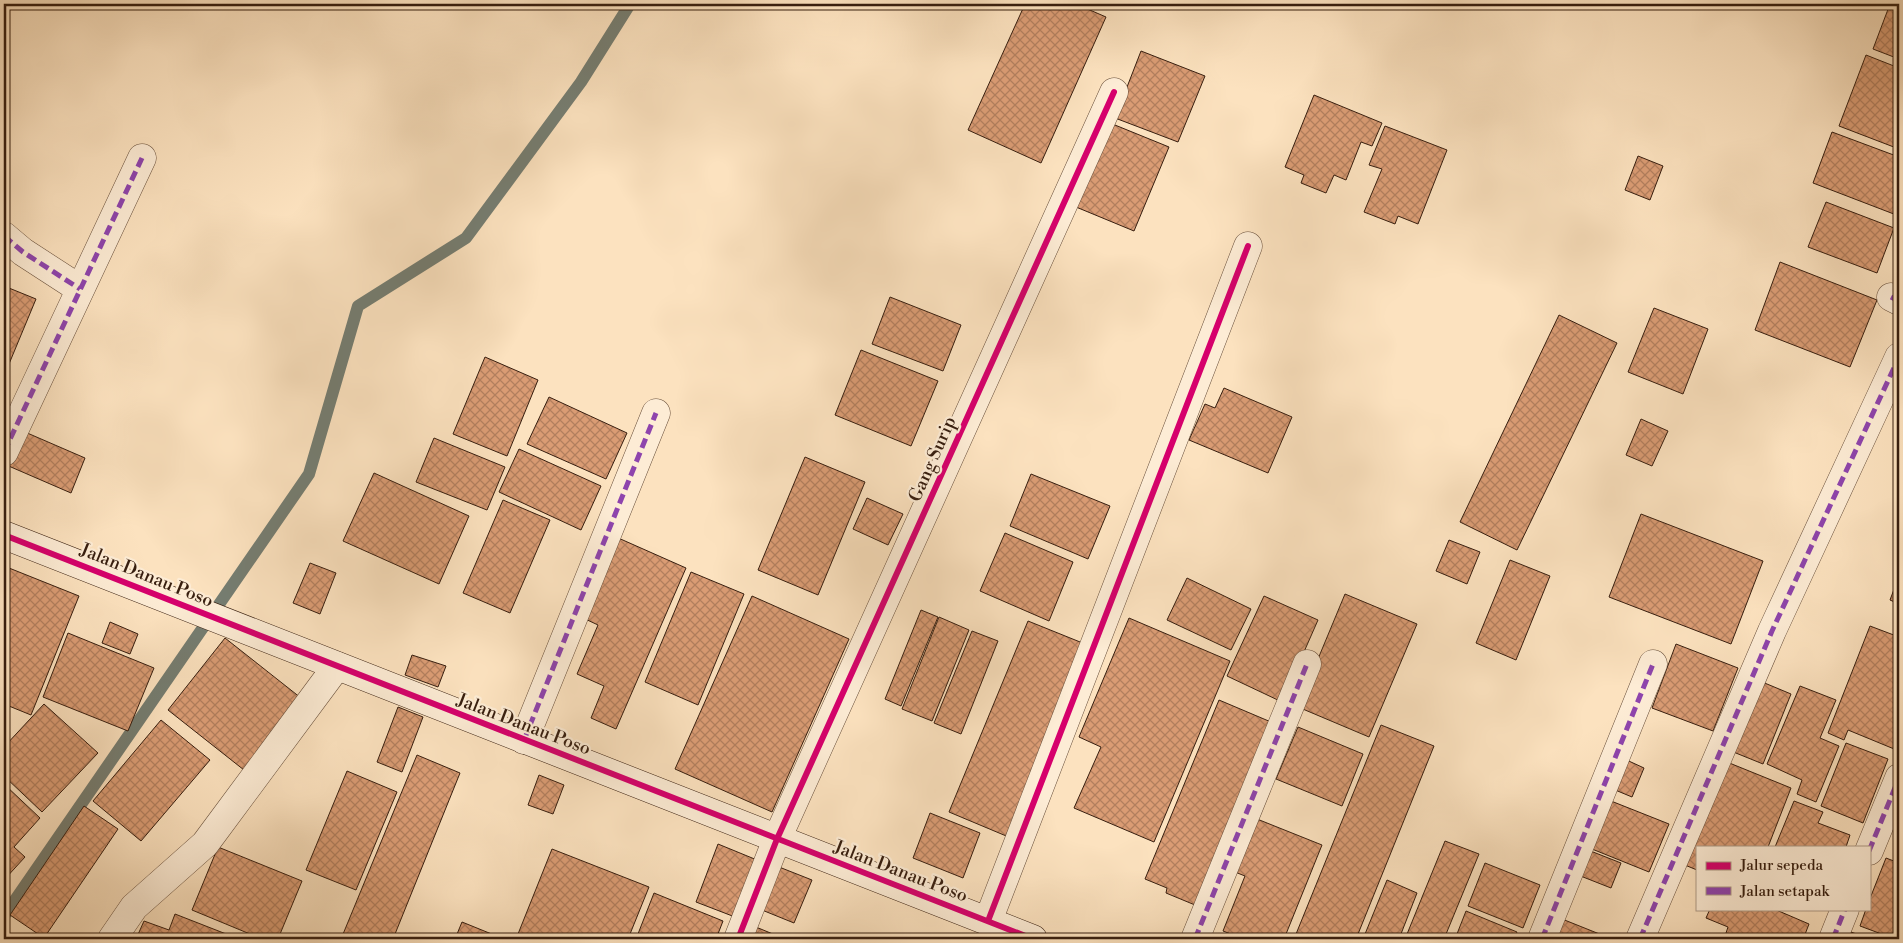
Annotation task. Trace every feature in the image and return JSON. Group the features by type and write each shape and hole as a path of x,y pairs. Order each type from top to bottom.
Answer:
{"street":[{"name":"Gang Surip","path":"738,939 777,839 1114,92"},
{"path":"4,452 142,158"},
{"path":"4,236 23,252 80,289"},
{"path":"988,921 1248,246"},
{"path":"1640,939 1772,631 1899,357"},
{"path":"524,740 656,413"},
{"name":"Jalan Danau Poso","path":"4,535 1034,939"},
{"path":"1196,939 1308,664"},
{"path":"1542,939 1653,664"},
{"path":"112,939 134,906 205,844 337,666"},
{"path":"1870,849 1899,778"},
{"path":"1833,939 1845,910"}],"building":[{"path":"1025,4 1076,4 1106,17 1041,163 968,130"},
{"path":"1890,4 1899,4 1899,59 1873,49"},
{"path":"1141,51 1205,76 1178,142 1115,118"},
{"path":"1866,55 1899,68 1899,149 1839,126"},
{"path":"1314,95 1382,123 1372,146 1361,142 1346,180 1334,175 1326,193 1301,183 1304,175 1285,167"},
{"path":"1110,123 1169,147 1134,231 1076,207"},
{"path":"1385,126 1447,150 1418,224 1398,216 1395,224 1364,212 1382,169 1369,165"},
{"path":"1832,132 1899,157 1899,216 1813,183"},
{"path":"1638,156 1663,166 1650,200 1625,190"},
{"path":"1826,202 1894,228 1877,273 1808,247"},
{"path":"1780,262 1877,300 1850,367 1755,330"},
{"path":"4,286 36,299 4,376"},
{"path":"890,297 961,325 943,371 872,344"},
{"path":"1654,308 1708,329 1683,394 1628,372"},
{"path":"1559,315 1617,343 1517,550 1460,522"},
{"path":"861,350 938,381 911,446 835,415"},
{"path":"485,357 538,380 507,456 453,434"},
{"path":"1224,388 1292,417 1268,473 1189,440 1205,404 1215,408"},
{"path":"549,397 627,433 606,479 527,444"},
{"path":"1641,419 1668,431 1652,466 1626,455"},
{"path":"18,429 85,458 71,493 4,464"},
{"path":"434,438 505,467 487,510 416,482"},
{"path":"519,449 601,486 581,530 499,492"},
{"path":"805,457 865,482 818,595 758,570"},
{"path":"374,473 469,516 439,584 343,541"},
{"path":"1031,474 1110,506 1088,559 1010,526"},
{"path":"867,498 903,514 888,545 853,529"},
{"path":"503,500 550,520 510,613 463,593"},
{"path":"1641,514 1763,561 1731,644 1609,597"},
{"path":"1005,533 1073,562 1049,621 980,591"},
{"path":"616,537 686,568 616,729 591,718 604,686 577,674 598,625 581,617"},
{"path":"1449,540 1480,552 1467,584 1436,571"},
{"path":"1510,560 1550,576 1516,660 1476,643"},
{"path":"310,563 336,573 320,614 293,603"},
{"path":"4,566 79,596 31,715 4,704"},
{"path":"691,572 744,594 698,705 645,682"},
{"path":"1899,576 1899,604 1890,600"},
{"path":"1187,578 1251,609 1231,650 1167,620"},
{"path":"1345,594 1417,624 1369,737 1298,707"},
{"path":"752,596 849,639 772,812 675,769"},
{"path":"1264,596 1318,620 1282,702 1227,676"},
{"path":"921,610 938,617 901,706 885,699"},
{"path":"939,617 969,630 932,721 902,709"},
{"path":"1129,618 1230,661 1154,842 1074,808 1101,747 1079,737"},
{"path":"1028,621 1090,646 1011,838 949,812"},
{"path":"110,622 138,634 130,654 102,643"},
{"path":"1870,626 1899,637 1899,751 1848,730 1844,740 1828,733"},
{"path":"972,631 998,641 961,734 934,723"},
{"path":"68,633 154,668 128,731 43,697"},
{"path":"225,638 301,698 244,770 168,710"},
{"path":"1676,644 1738,668 1713,731 1652,708"},
{"path":"412,655 446,666 438,687 405,675"},
{"path":"1755,679 1791,694 1763,764 1726,749"},
{"path":"1800,686 1836,700 1820,738 1839,746 1816,802 1797,794 1802,780 1767,764"},
{"path":"1219,700 1271,722 1195,905 1166,893 1167,888 1145,879"},
{"path":"44,704 98,753 42,812 4,776 4,747"},
{"path":"398,707 423,717 402,772 377,762"},
{"path":"161,720 210,760 141,841 93,801"},
{"path":"1381,725 1434,746 1356,939 1294,939"},
{"path":"1298,727 1363,754 1342,806 1276,779"},
{"path":"1846,743 1888,759 1863,823 1821,806"},
{"path":"417,755 460,773 393,939 341,939"},
{"path":"1620,757 1644,768 1632,797 1608,787"},
{"path":"1722,760 1791,788 1768,846 1696,846 1696,870 1680,863"},
{"path":"347,771 397,792 356,890 306,870"},
{"path":"539,775 564,785 553,814 528,805"},
{"path":"4,784 40,818 14,847 25,857 4,880"},
{"path":"1611,801 1669,824 1649,872 1592,849"},
{"path":"1794,801 1823,812 1818,823 1850,835 1846,846 1775,846"},
{"path":"84,806 118,829 44,938 10,915"},
{"path":"930,813 980,833 963,878 913,858"},
{"path":"1252,817 1322,845 1284,939 1244,939 1223,931 1245,876 1230,870"},
{"path":"1445,841 1479,854 1444,939 1405,939"},
{"path":"718,844 757,860 735,917 696,902"},
{"path":"218,847 302,881 278,939 262,939 192,910"},
{"path":"552,849 649,887 628,939 516,939"},
{"path":"1588,850 1621,863 1611,888 1578,875"},
{"path":"1886,858 1899,863 1899,939 1860,926 1866,910 1870,910 1870,898"},
{"path":"1485,863 1540,885 1523,928 1468,906"},
{"path":"774,865 812,880 794,923 757,908"},
{"path":"1387,880 1417,893 1399,939 1363,939"},
{"path":"654,893 723,921 716,939 636,939"},
{"path":"1710,910 1776,910 1809,924 1804,937 1809,939 1724,939 1728,927 1706,918"},
{"path":"1466,911 1517,932 1514,939 1455,939"},
{"path":"175,914 239,939 136,939 144,921 169,930"},
{"path":"1557,917 1612,939 1548,939"},
{"path":"462,922 504,939 455,939"},
{"path":"751,925 785,939 745,939"},
{"path":"1851,932 1870,939 1848,939"},
{"path":"942,934 955,939 940,939"}],"waterway":[{"path":"4,916 309,474 358,306 466,238 581,82 630,4"}],"marked path":[{"path":"4,452 142,158"},
{"path":"4,236 23,252 80,289"},
{"path":"1891,297 1899,301"},
{"path":"1640,939 1772,631 1899,357"},
{"path":"524,740 656,413"},
{"path":"1195,939 1307,664"},
{"path":"1542,939 1653,664"},
{"path":"1870,849 1899,778"},
{"path":"1833,939 1845,910"}],"cycle path":[{"path":"738,939 777,839 1114,92"},
{"path":"988,921 1248,246"},
{"path":"4,535 1033,939"}]}
